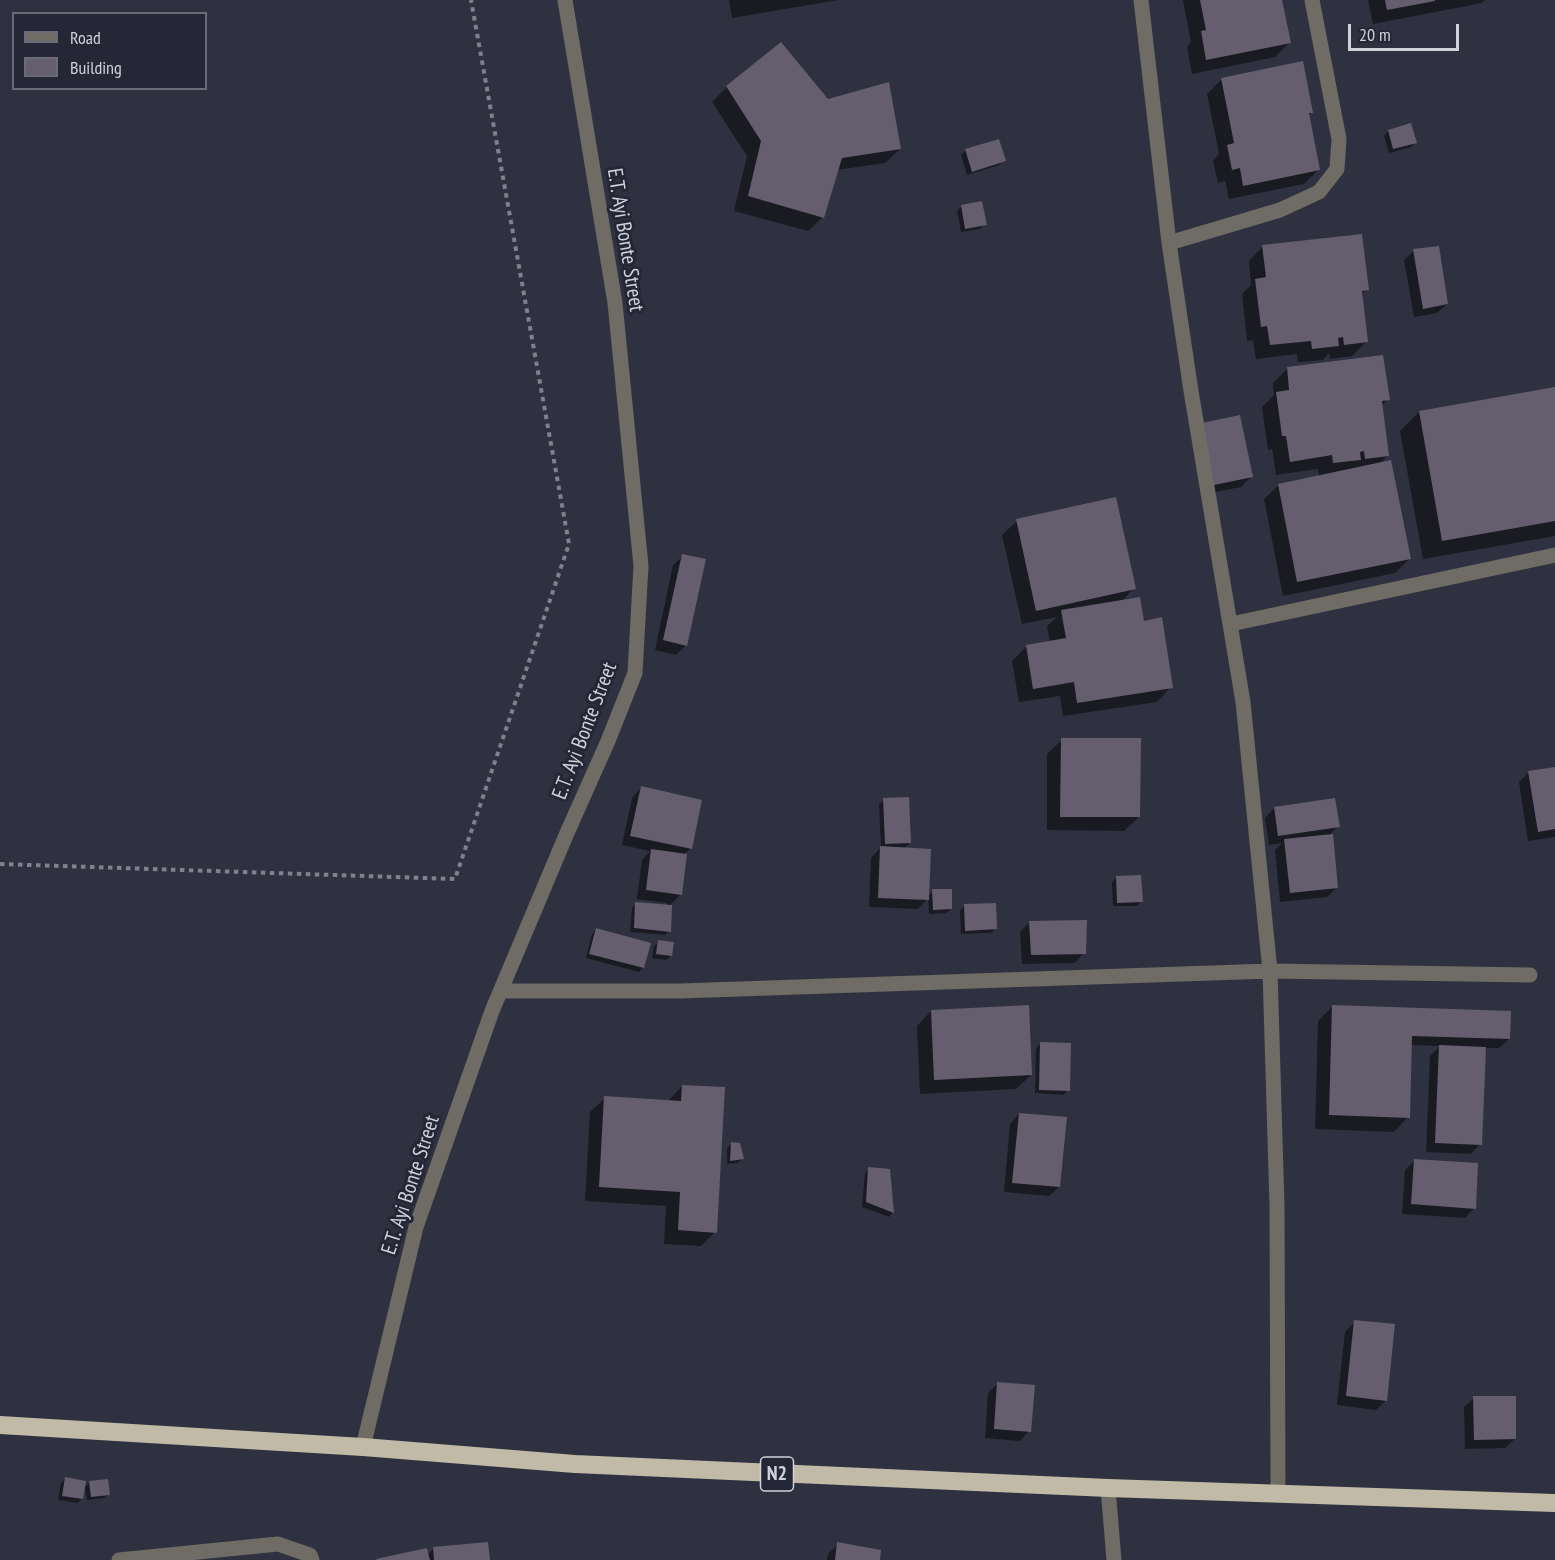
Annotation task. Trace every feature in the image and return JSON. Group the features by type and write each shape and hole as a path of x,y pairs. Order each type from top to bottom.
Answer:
{"highway":[{"name":"N2","path":"0,1425 575,1464 1108,1488 1555,1503"}],"street":[{"name":"E.T. Ayi Bonte Street","path":"363,1448 416,1227 492,1011 635,673 641,566 615,303 565,0"},
{"path":"1141,0 1169,243 1191,391 1246,721 1270,970 1277,1206 1278,1493"},
{"path":"1169,243 1280,210 1319,192 1337,169 1339,139 1312,0"},
{"path":"1231,624 1555,555"},
{"path":"502,991 680,991 1270,970 1530,975"},
{"path":"1108,1488 1114,1560"},
{"path":"119,1560 166,1558 278,1544 310,1555 312,1560"}],"path":[{"path":"0,864 455,879 568,544 471,0"}],"building":[{"path":"1200,0 1282,0 1291,43 1206,60 1201,31 1206,30"},
{"path":"1385,0 1435,0 1435,1 1387,10"},
{"path":"781,42 828,99 889,82 901,149 842,158 824,218 748,196 761,141 726,86"},
{"path":"1303,61 1313,113 1309,113 1320,170 1243,186 1240,168 1232,170 1227,145 1234,143 1221,78"},
{"path":"1411,123 1417,143 1393,149 1388,130"},
{"path":"999,139 1006,161 972,172 965,149"},
{"path":"982,201 987,225 965,229 961,205"},
{"path":"1362,234 1369,290 1362,291 1368,342 1344,345 1343,337 1338,338 1339,346 1312,349 1311,341 1270,345 1267,326 1261,327 1255,279 1266,277 1262,245"},
{"path":"1439,246 1448,304 1423,309 1413,249"},
{"path":"1383,355 1390,400 1382,401 1389,456 1365,459 1364,451 1360,452 1361,460 1333,463 1332,455 1290,462 1286,436 1282,436 1276,392 1289,390 1287,367"},
{"path":"1555,387 1555,521 1442,541 1419,411"},
{"path":"1240,415 1253,477 1214,485 1202,423"},
{"path":"1391,460 1411,559 1297,582 1278,484"},
{"path":"1116,497 1136,589 1036,611 1016,519"},
{"path":"682,554 706,559 687,646 663,640"},
{"path":"1140,597 1144,621 1162,617 1173,688 1077,703 1074,682 1033,689 1026,645 1066,638 1061,610"},
{"path":"1061,738 1141,738 1140,817 1060,817"},
{"path":"1555,767 1555,829 1538,832 1528,771"},
{"path":"641,786 702,800 692,849 630,836"},
{"path":"909,797 911,843 885,844 883,798"},
{"path":"1335,798 1340,827 1278,836 1274,807"},
{"path":"1333,834 1338,888 1290,893 1284,839"},
{"path":"880,846 931,849 929,900 878,898"},
{"path":"651,849 687,854 682,895 646,890"},
{"path":"1141,875 1143,902 1117,903 1116,876"},
{"path":"932,889 952,889 952,909 933,910"},
{"path":"635,902 672,905 671,932 634,928"},
{"path":"996,903 997,929 965,931 964,904"},
{"path":"1087,920 1086,954 1031,955 1029,921"},
{"path":"596,928 651,943 644,968 589,954"},
{"path":"658,940 674,942 672,956 656,954"},
{"path":"1029,1005 1032,1075 934,1080 931,1010"},
{"path":"1332,1005 1511,1011 1510,1039 1412,1036 1410,1118 1329,1115"},
{"path":"1040,1042 1071,1043 1070,1091 1039,1090"},
{"path":"1439,1045 1486,1047 1482,1145 1435,1143"},
{"path":"682,1085 725,1087 717,1233 678,1230 680,1192 599,1187 604,1096 681,1101"},
{"path":"1019,1113 1067,1117 1060,1187 1012,1183"},
{"path":"731,1142 740,1143 744,1159 730,1161"},
{"path":"1414,1159 1478,1163 1476,1209 1411,1204"},
{"path":"868,1167 890,1169 894,1213 866,1202"},
{"path":"1354,1320 1395,1324 1387,1401 1346,1396"},
{"path":"997,1382 1035,1385 1031,1432 994,1429"},
{"path":"1473,1396 1516,1396 1516,1439 1474,1440"},
{"path":"65,1477 86,1481 83,1499 62,1496"},
{"path":"108,1479 110,1495 91,1497 89,1481"},
{"path":"488,1542 490,1560 434,1560 433,1547"},
{"path":"837,1542 881,1550 880,1560 835,1560"},
{"path":"427,1548 430,1560 376,1559"}]}
